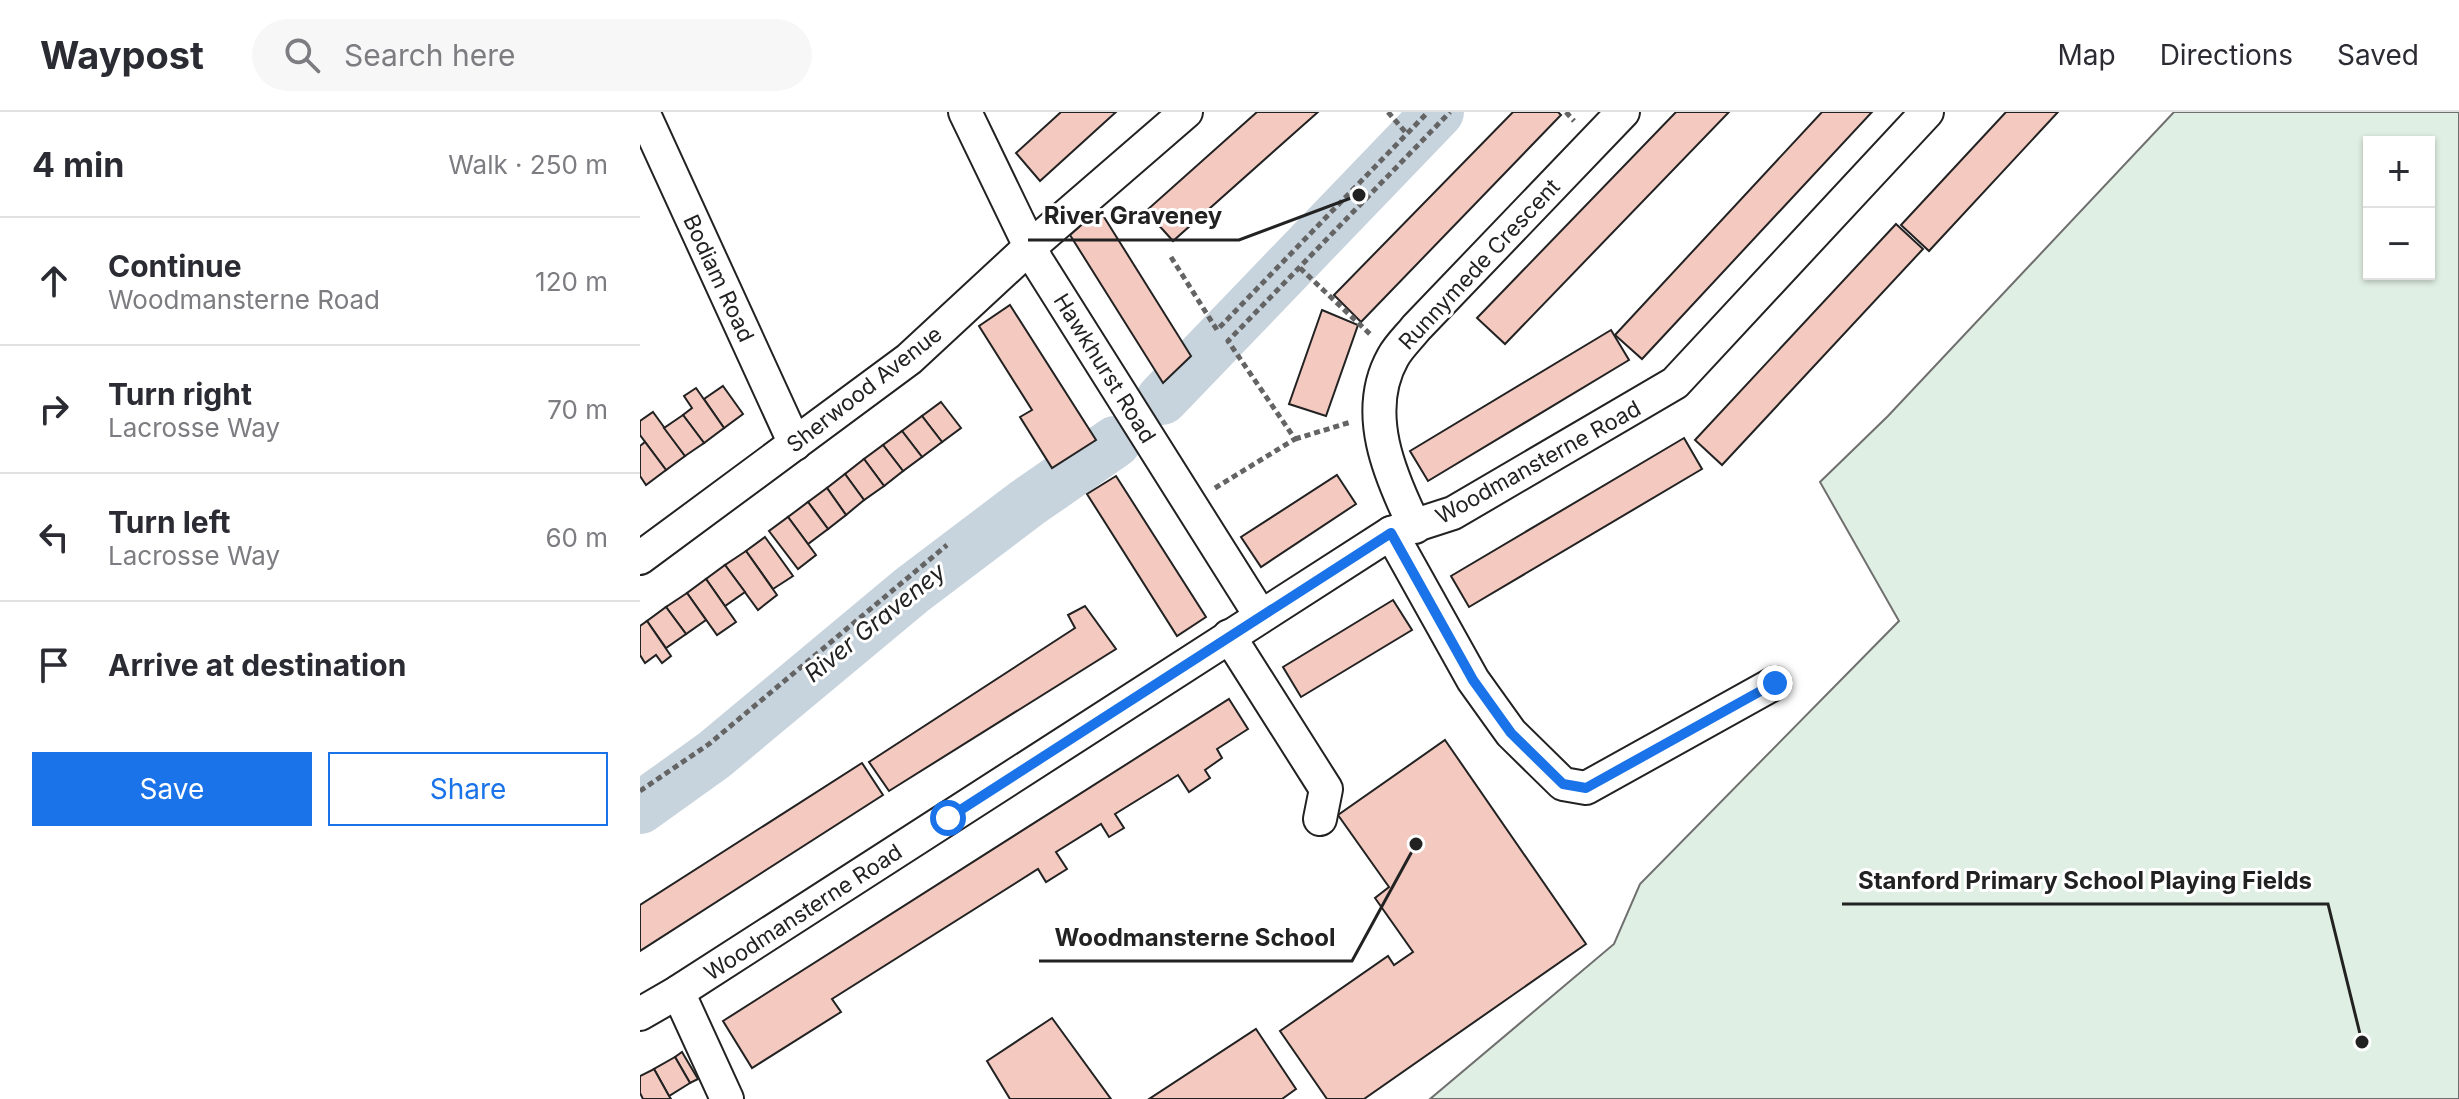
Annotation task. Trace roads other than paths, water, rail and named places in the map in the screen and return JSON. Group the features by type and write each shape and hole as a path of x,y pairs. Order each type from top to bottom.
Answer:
{"street":[{"name":"Bodiam Road","path":"643,112 795,444"},
{"name":"Hawkhurst Road","path":"965,112 1037,261 1260,615"},
{"name":"Sherwood Avenue","path":"640,558 909,359 1031,246 1186,112"},
{"name":"Runnymede Crescent","path":"1623,112 1416,328 1393,357 1379,414 1383,451 1403,530 1473,680 1511,733 1563,784 1586,788 1775,683"},
{"name":"Woodmansterne Road","path":"640,1014 1260,615 1403,530 1453,513 1675,383 1927,112"},
{"path":"1229,636 1326,789 1320,819"},
{"path":"678,992 727,1099"}],"waterway":[{"name":"River Graveney","path":"1162,399 1438,112"},
{"name":"River Graveney","path":"640,808 714,755 912,590 1027,503 1115,442"}],"place":[{"name":"River Graveney","path":"1359,195"},
{"name":"Woodmansterne School","path":"1416,844"},
{"name":"Stanford Primary School Playing Fields","path":"2362,1042"}]}
